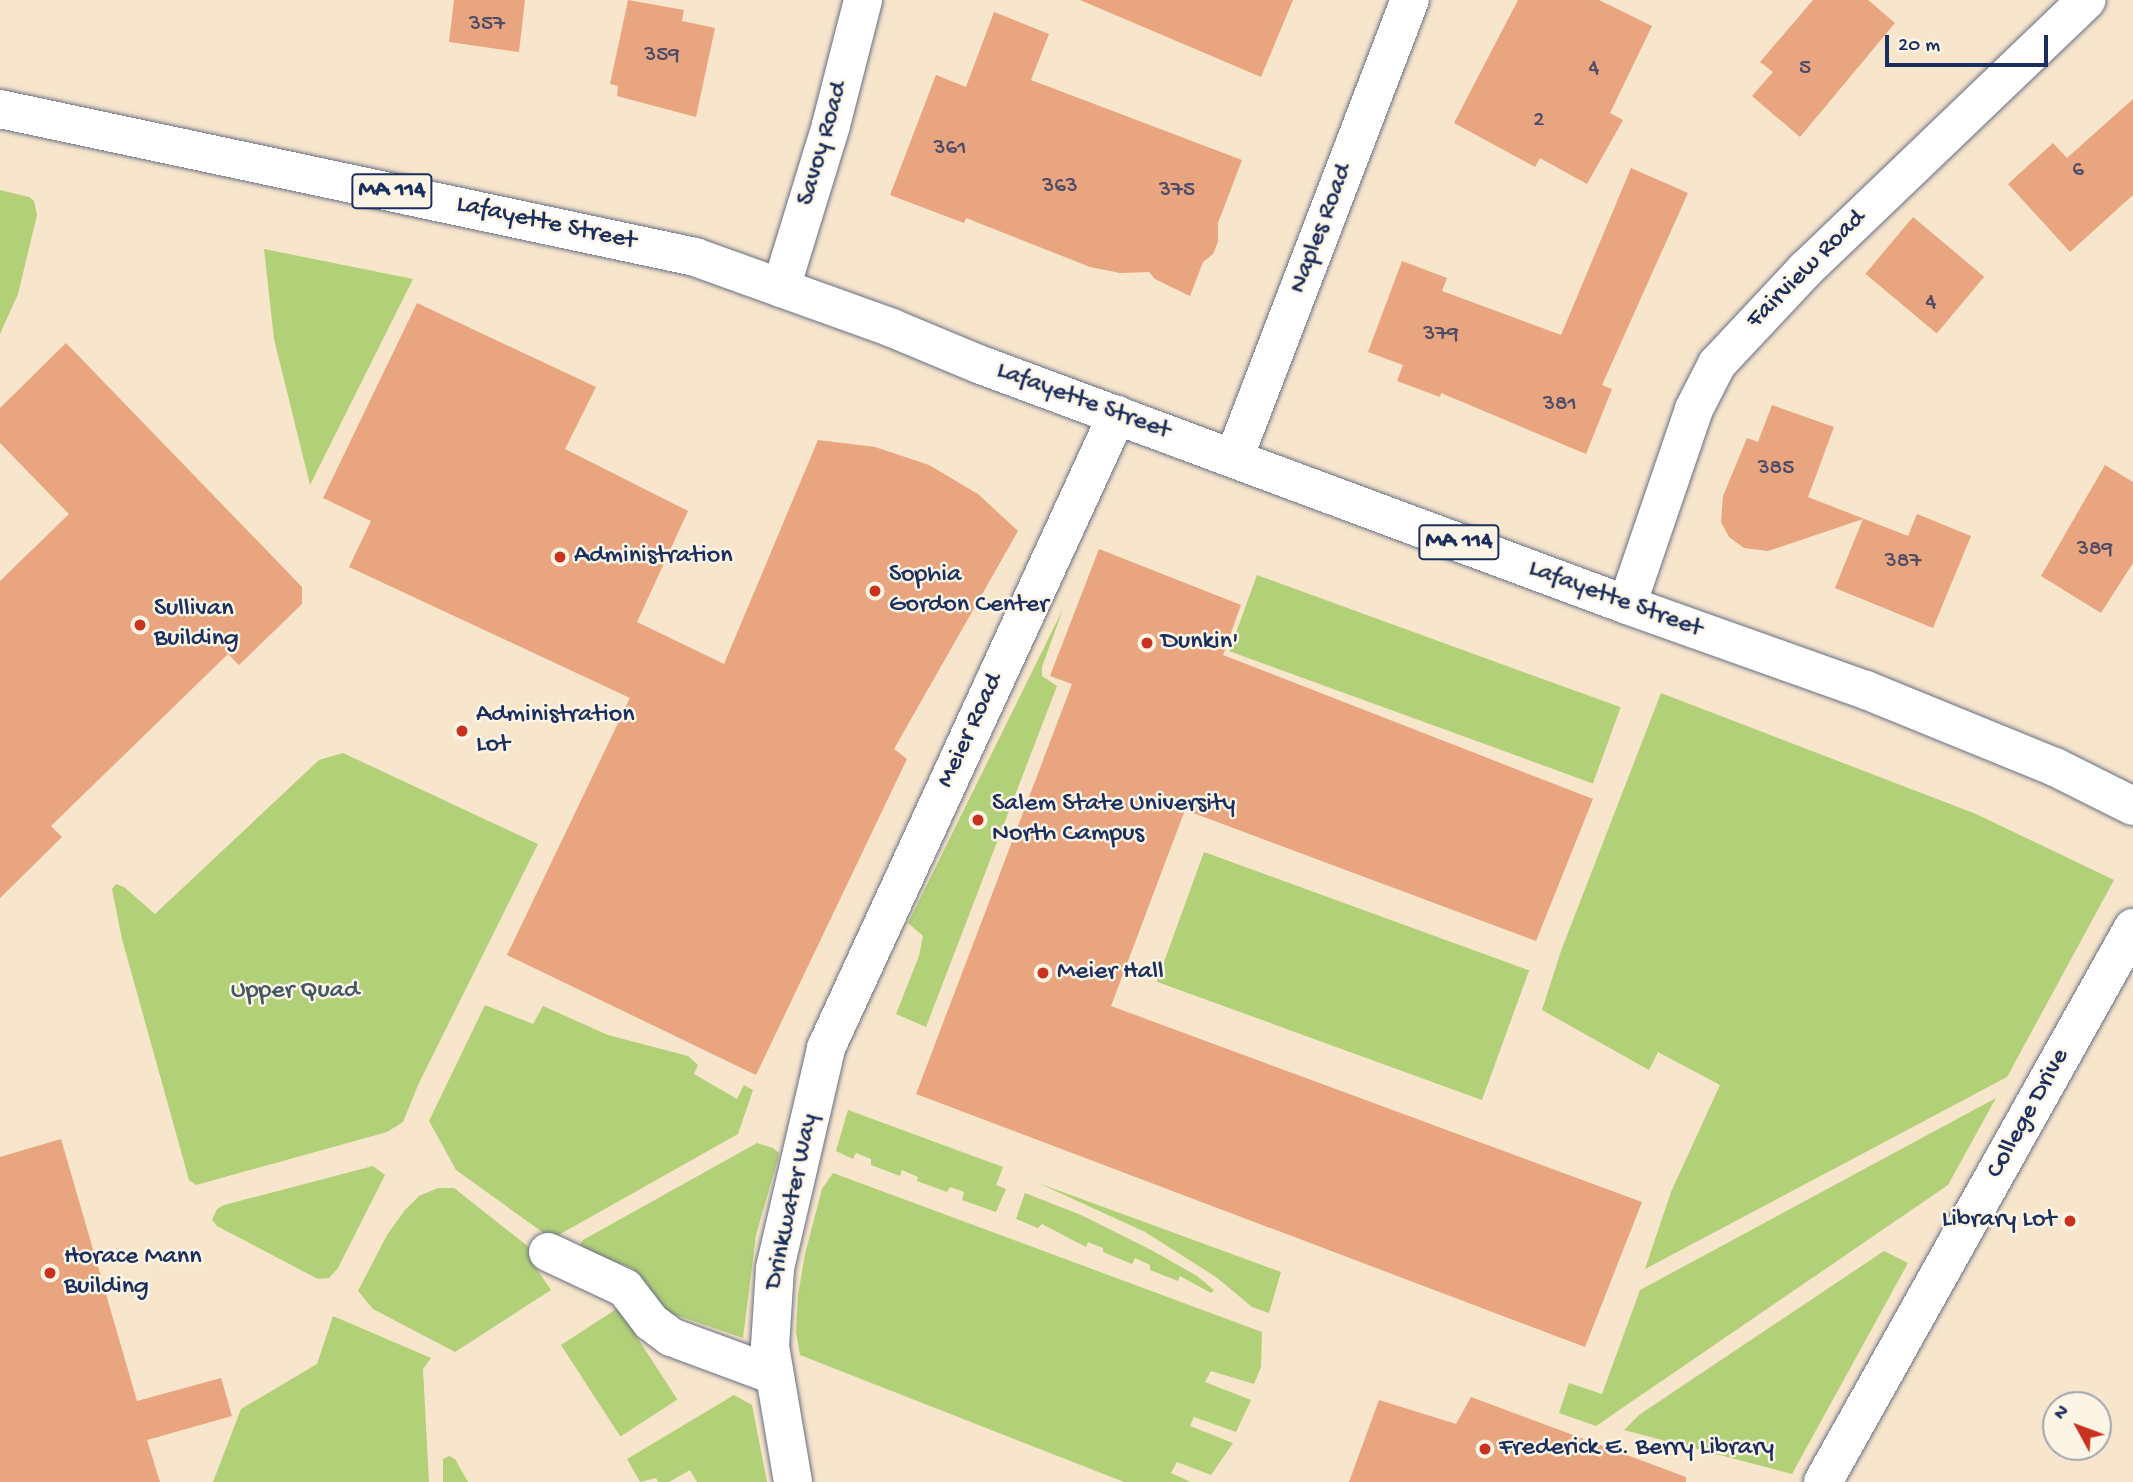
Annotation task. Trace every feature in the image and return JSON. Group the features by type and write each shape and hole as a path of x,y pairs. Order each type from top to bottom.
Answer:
{"street":[{"name":"Savoy Road","path":"781,288 831,125 863,0"},
{"name":"Naples Road","path":"1234,458 1410,0"},
{"name":"Fairview Road","path":"1627,605 1694,409 1717,364 1805,270 2087,0"},
{"name":"Lafayette Street","path":"0,109 682,254 781,288 1627,605 1866,690 2055,767 2133,806"},
{"name":"Meier Road","path":"826,1048 1116,415"},
{"name":"College Drive","path":"1823,1482 2133,929"},
{"name":"Drinkwater Way","path":"793,1482 770,1346 775,1268 826,1048"},
{"path":"548,1252 625,1289 652,1322 671,1338 775,1375"}],"green space":[{"path":"0,190 29,197 34,201 37,215 18,294 0,334"},
{"path":"264,249 413,279 310,485 274,339"},
{"path":"1257,575 1621,707 1593,783 1229,651"},
{"path":"1063,609 1042,667 1042,676 1057,686 926,1027 896,1014 919,956 923,936 908,923"},
{"path":"1661,693 1976,814 2114,880 2007,1077 1645,1269 1671,1192 1720,1085 1658,1052 1649,1070 1542,1010 1561,951"},
{"name":"Upper Quad","path":"343,753 538,844 418,1085 403,1122 387,1132 196,1185 189,1180 122,939 112,889 116,884 124,887 155,914 319,760"},
{"path":"1204,852 1529,970 1482,1100 1157,982"},
{"path":"485,1005 533,1024 543,1006 608,1035 688,1056 698,1065 694,1074 737,1099 744,1085 753,1090 738,1134 555,1237 545,1234 456,1170 429,1121"},
{"path":"1996,1098 1948,1185 1596,1426 1559,1413 1569,1383 1602,1394 1640,1290"},
{"path":"848,1110 1003,1167 996,1185 1006,1189 996,1212 962,1200 964,1192 950,1187 947,1192 917,1181 918,1177 902,1170 900,1176 871,1165 871,1159 856,1153 853,1159 836,1151"},
{"path":"757,1143 779,1153 756,1235 743,1338 664,1311 632,1268 584,1250 580,1244 583,1240"},
{"path":"373,1166 385,1175 338,1268 329,1278 318,1279 217,1226 212,1220 217,1209 224,1205"},
{"path":"833,1173 1262,1332 1261,1367 1254,1384 1211,1371 1205,1382 1251,1400 1236,1432 1194,1417 1190,1426 1233,1443 1211,1475 1177,1462 1171,1473 1191,1482 1124,1482 800,1355 796,1332 798,1295 805,1254 822,1189"},
{"path":"1038,1183 1281,1272 1269,1313 1252,1307 1216,1277 1145,1232"},
{"path":"438,1188 454,1188 539,1255 534,1265 551,1290 455,1352 373,1309 358,1291 387,1235 405,1210 419,1196"},
{"path":"1025,1193 1081,1215 1153,1251 1197,1276 1214,1290 1211,1293 1180,1276 1178,1281 1150,1270 1150,1265 1135,1258 1132,1264 1103,1252 1103,1248 1088,1242 1086,1247 1042,1224 1038,1228 1016,1219"},
{"path":"1884,1251 1908,1263 1792,1474 1624,1430 1639,1415"},
{"path":"618,1308 677,1399 620,1436 561,1345"},
{"path":"333,1316 431,1358 423,1369 429,1482 213,1482 241,1409 317,1364"},
{"path":"734,1395 752,1405 767,1482 697,1482 690,1470 669,1482 658,1482 656,1478 640,1482 627,1459"},
{"path":"449,1456 455,1459 468,1482 443,1482 443,1459"}],"building":[{"path":"454,0 525,0 519,52 449,42"},
{"path":"628,0 684,10 682,21 715,28 696,117 617,96 618,86 610,84"},
{"path":"1080,0 1293,0 1261,77"},
{"path":"1518,0 1599,0 1652,26 1610,113 1623,120 1587,184 1540,158 1535,167 1454,123"},
{"path":"1813,0 1868,0 1895,23 1800,137 1752,96 1773,72 1760,62"},
{"path":"994,12 1049,34 1031,80 1242,160 1218,223 1218,242 1213,254 1203,262 1190,296 1155,279 1149,272 1120,273 1090,267 966,218 964,223 890,195 936,75 966,87"},
{"path":"2133,99 2133,195 2070,252 2008,184 2053,143 2067,158"},
{"path":"1631,168 1688,193 1602,385 1612,389 1586,454 1441,393 1440,397 1397,381 1403,365 1368,352 1402,261 1447,278 1442,291 1561,335"},
{"path":"1913,217 1984,277 1937,333 1865,274"},
{"path":"417,303 596,387 565,449 688,511 637,622 724,664 818,440 875,447 929,465 978,494 1018,531 894,749 907,759 756,1075 507,955 630,698 349,567 371,521 323,498"},
{"name":"Sullivan Building","path":"66,343 302,587 302,604 239,665 228,654 51,826 62,837 0,898 0,581 69,514 0,443 0,408"},
{"path":"1772,405 1834,427 1808,497 1908,536 1917,514 1971,536 1933,628 1835,588 1863,519 1768,551 1744,548 1729,537 1721,522 1723,496 1747,438 1758,442"},
{"path":"2105,465 2133,482 2133,563 2101,613 2041,576"},
{"name":"Meier Hall","path":"1099,549 1241,605 1223,655 1593,799 1536,941 1185,810 1111,1006 1642,1202 1585,1347 916,1094 1072,684 1050,676"},
{"name":"Horace Mann Building","path":"61,1139 137,1401 221,1378 232,1416 147,1440 160,1482 0,1482 0,1157"},
{"name":"Frederick E. Berry Library","path":"1471,1397 1686,1477 1686,1482 1349,1482 1379,1400 1456,1424"}],"place":[{"name":"Administration","path":"560,557"},
{"name":"Sophia Gordon Center","path":"875,591"},
{"name":"Sullivan Building","path":"140,625"},
{"name":"Dunkin'","path":"1147,643"},
{"name":"Administration Lot","path":"462,731"},
{"name":"Salem State University North Campus","path":"978,820"},
{"name":"Meier Hall","path":"1043,973"},
{"name":"Library Lot","path":"2070,1221"},
{"name":"Horace Mann Building","path":"50,1273"},
{"name":"Frederick E. Berry Library","path":"1485,1449"}]}
